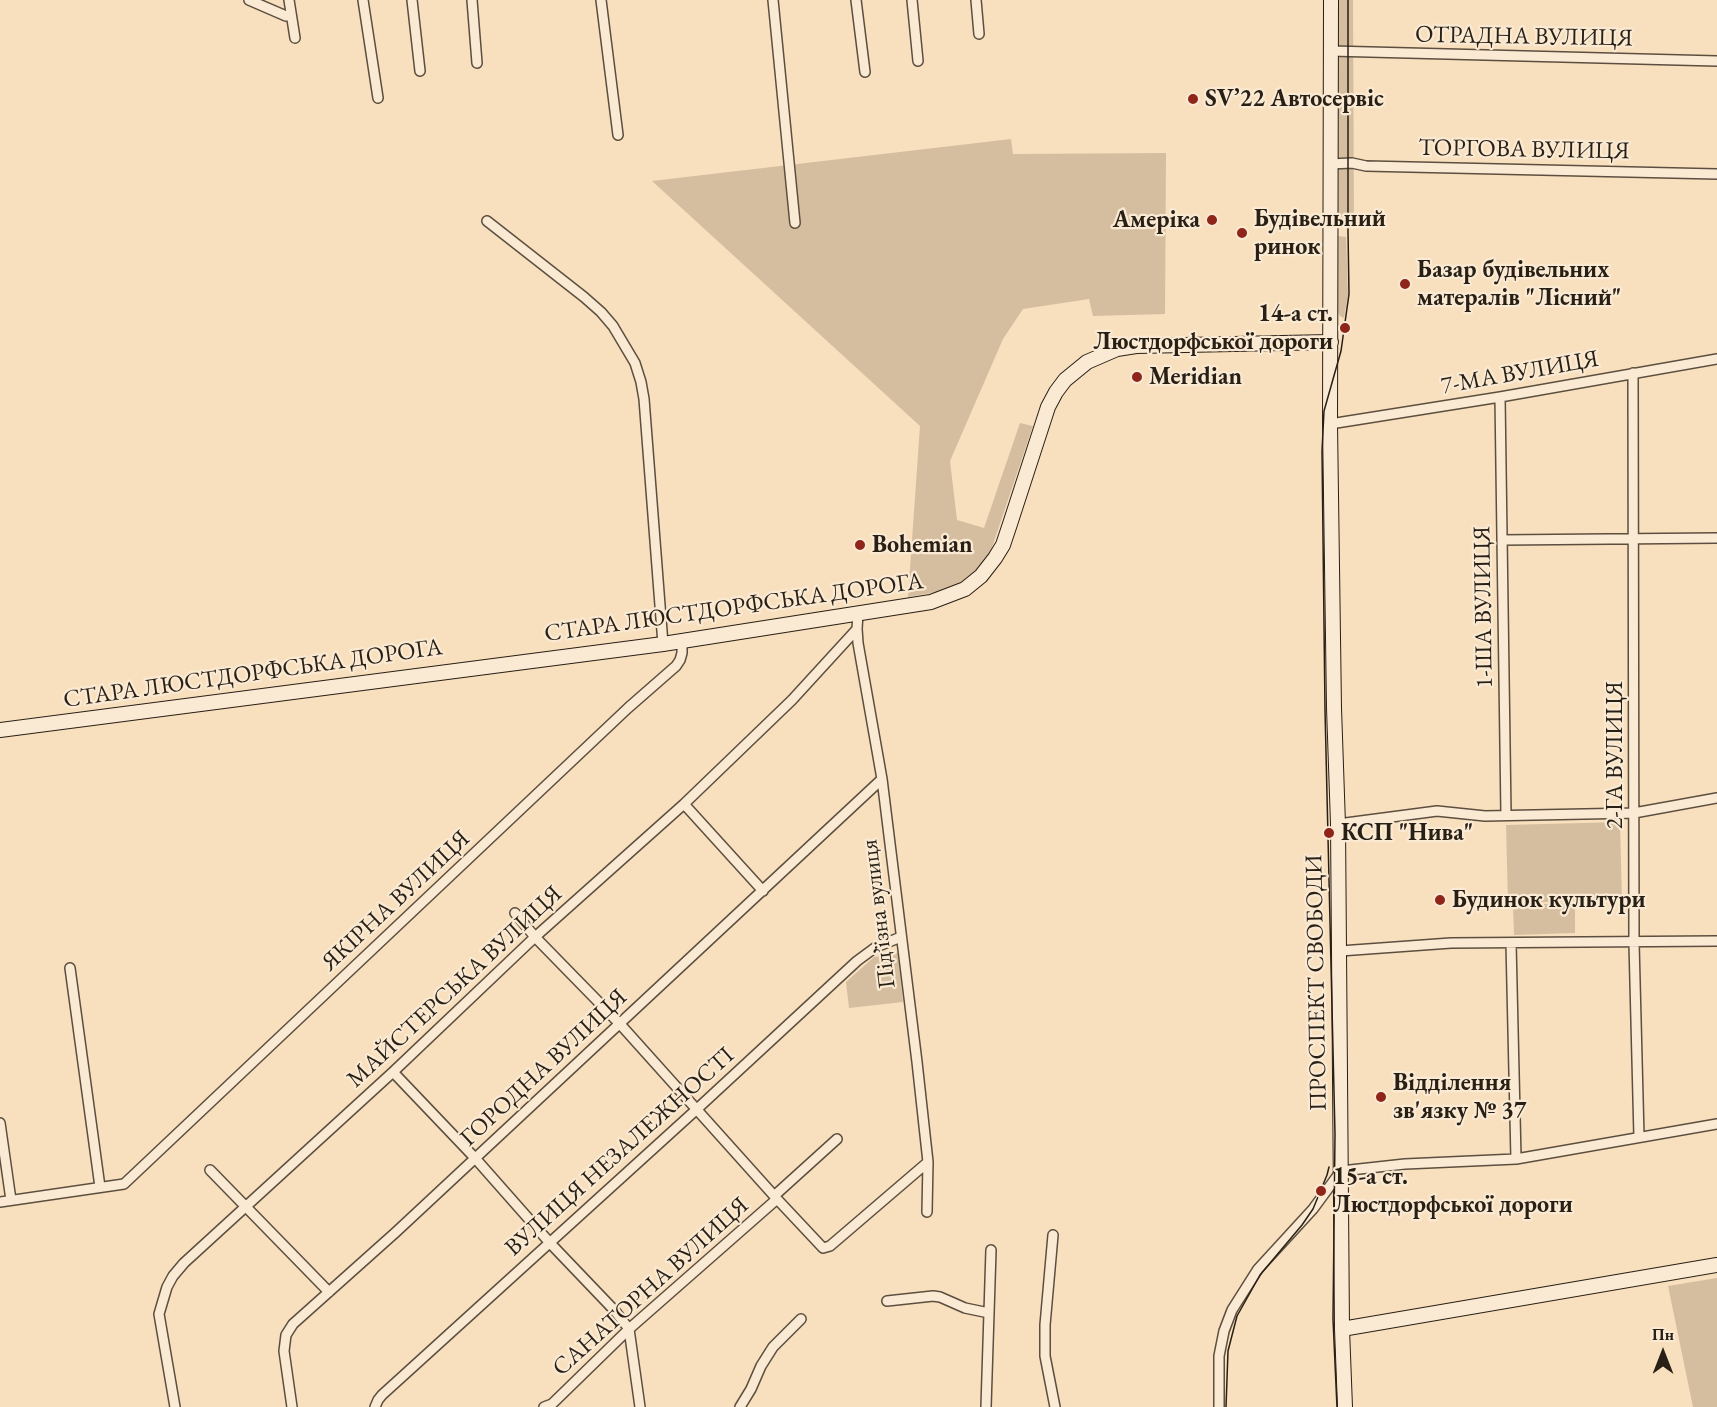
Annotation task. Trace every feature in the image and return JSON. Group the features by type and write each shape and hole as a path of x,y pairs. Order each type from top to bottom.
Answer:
{"main road":[{"name":"ПРОСПЕКТ СВОБОДИ","path":"1330,0 1330,424 1340,951 1342,1329 1345,1407"},
{"name":"СТАРА ЛЮСТДОРФСЬКА ДОРОГА","path":"0,730 663,644 943,599 965,589 989,568 1003,545 1048,407 1065,380 1087,362 1117,350 1136,346 1331,342"},
{"path":"1342,1329 1717,1265"}],"street":[{"path":"249,0 291,16"},
{"path":"289,0 295,38"},
{"path":"363,0 378,98"},
{"path":"412,0 420,71"},
{"path":"472,0 477,63"},
{"path":"601,0 618,135"},
{"path":"773,0 795,223"},
{"path":"856,0 865,72"},
{"path":"912,0 918,61"},
{"path":"976,0 979,33"},
{"name":"ОТРАДНА ВУЛИЦЯ","path":"1331,51 1717,61"},
{"name":"ТОРГОВА ВУЛИЦЯ","path":"1330,164 1717,174"},
{"path":"487,221 601,312 613,326 635,363 644,399 663,644"},
{"name":"7-МА ВУЛИЦЯ","path":"1330,424 1500,397 1717,358"},
{"name":"2-ГА ВУЛИЦЯ","path":"1633,373 1634,943 1639,1137"},
{"name":"1-ША ВУЛИЦЯ","path":"1500,397 1506,815"},
{"path":"1502,540 1717,538"},
{"name":"Підʼїзна вулиця","path":"858,613 857,629 882,779 927,1162 927,1212"},
{"name":"МАЙСТЕРСЬКА ВУЛИЦЯ","path":"175,1407 159,1314 167,1287 184,1263 393,1072 535,937 684,804 792,700 857,629"},
{"name":"ЯКІРНА ВУЛИЦЯ","path":"100,1187 124,1184 628,708 676,666 681,660 682,641"},
{"name":"ГОРОДНА ВУЛИЦЯ","path":"292,1407 284,1351 286,1335 299,1318 396,1232 882,779"},
{"path":"1338,824 1426,812 1485,816 1634,813 1717,798"},
{"path":"684,804 763,891"},
{"path":"515,913 535,937 620,1024 775,1198 822,1247 830,1246 927,1162"},
{"name":"ВУЛИЦЯ НЕЗАЛЕЖНОСТІ","path":"375,1407 382,1395 698,1109 857,961 876,947 901,937"},
{"path":"1340,951 1451,943 1717,941"},
{"path":"1511,943 1516,1159"},
{"path":"0,1202 100,1187 70,968"},
{"path":"393,1072 475,1158 629,1329 640,1407"},
{"path":"0,1123 11,1200"},
{"path":"1219,1407 1219,1356 1224,1331 1232,1310 1258,1269 1312,1209 1341,1172 1405,1164 1516,1159 1717,1124"},
{"name":"САНАТОРНА ВУЛИЦЯ","path":"549,1406 629,1329 837,1139"},
{"path":"210,1170 329,1292"},
{"path":"1053,1235 1045,1325 1045,1356 1054,1407"},
{"path":"986,1407 991,1250"},
{"path":"887,1301 933,1296 965,1308 989,1313"},
{"path":"740,1407 765,1358 801,1318"}],"shaded area":[{"path":"1334,0 1353,0 1354,226 1340,225 1336,222"},
{"path":"1011,139 1013,154 1166,153 1165,314 1093,316 1089,299 1023,309 1003,339 950,461 957,520 984,528 1020,423 1033,426 988,559 971,577 943,591 908,597 920,426 652,181"},
{"path":"1338,236 1346,237 1348,294 1344,318 1338,313 1336,239"},
{"path":"1620,822 1622,900 1508,903 1506,825"},
{"path":"1575,903 1575,933 1514,935 1513,905"},
{"path":"898,953 903,1002 849,1008 846,982 874,957"},
{"path":"1717,1278 1717,1407 1693,1407 1668,1286"}],"tram line":[{"path":"1337,1407 1333,1319 1335,1134 1325,710 1322,451 1324,411 1341,351 1349,294 1348,0"},
{"path":"1226,1407 1228,1351 1237,1316 1260,1275 1313,1209 1329,1167"}],"place":[{"name":"SV’22 Автосервіс","path":"1193,99"},
{"name":"Амеріка","path":"1212,220"},
{"name":"Будівельний ринок","path":"1242,233"},
{"name":"Базар будівельних матералів \"Лісний\"","path":"1405,284"},
{"name":"14-а ст. Люстдорфської дороги","path":"1345,328"},
{"name":"Meridian","path":"1137,377"},
{"name":"Bohemian","path":"860,545"},
{"name":"КСП \"Нива\"","path":"1329,833"},
{"name":"Будинок культури","path":"1440,900"},
{"name":"Відділення зв'язку № 37","path":"1381,1097"},
{"name":"15-а ст. Люстдорфської дороги","path":"1321,1191"}]}
